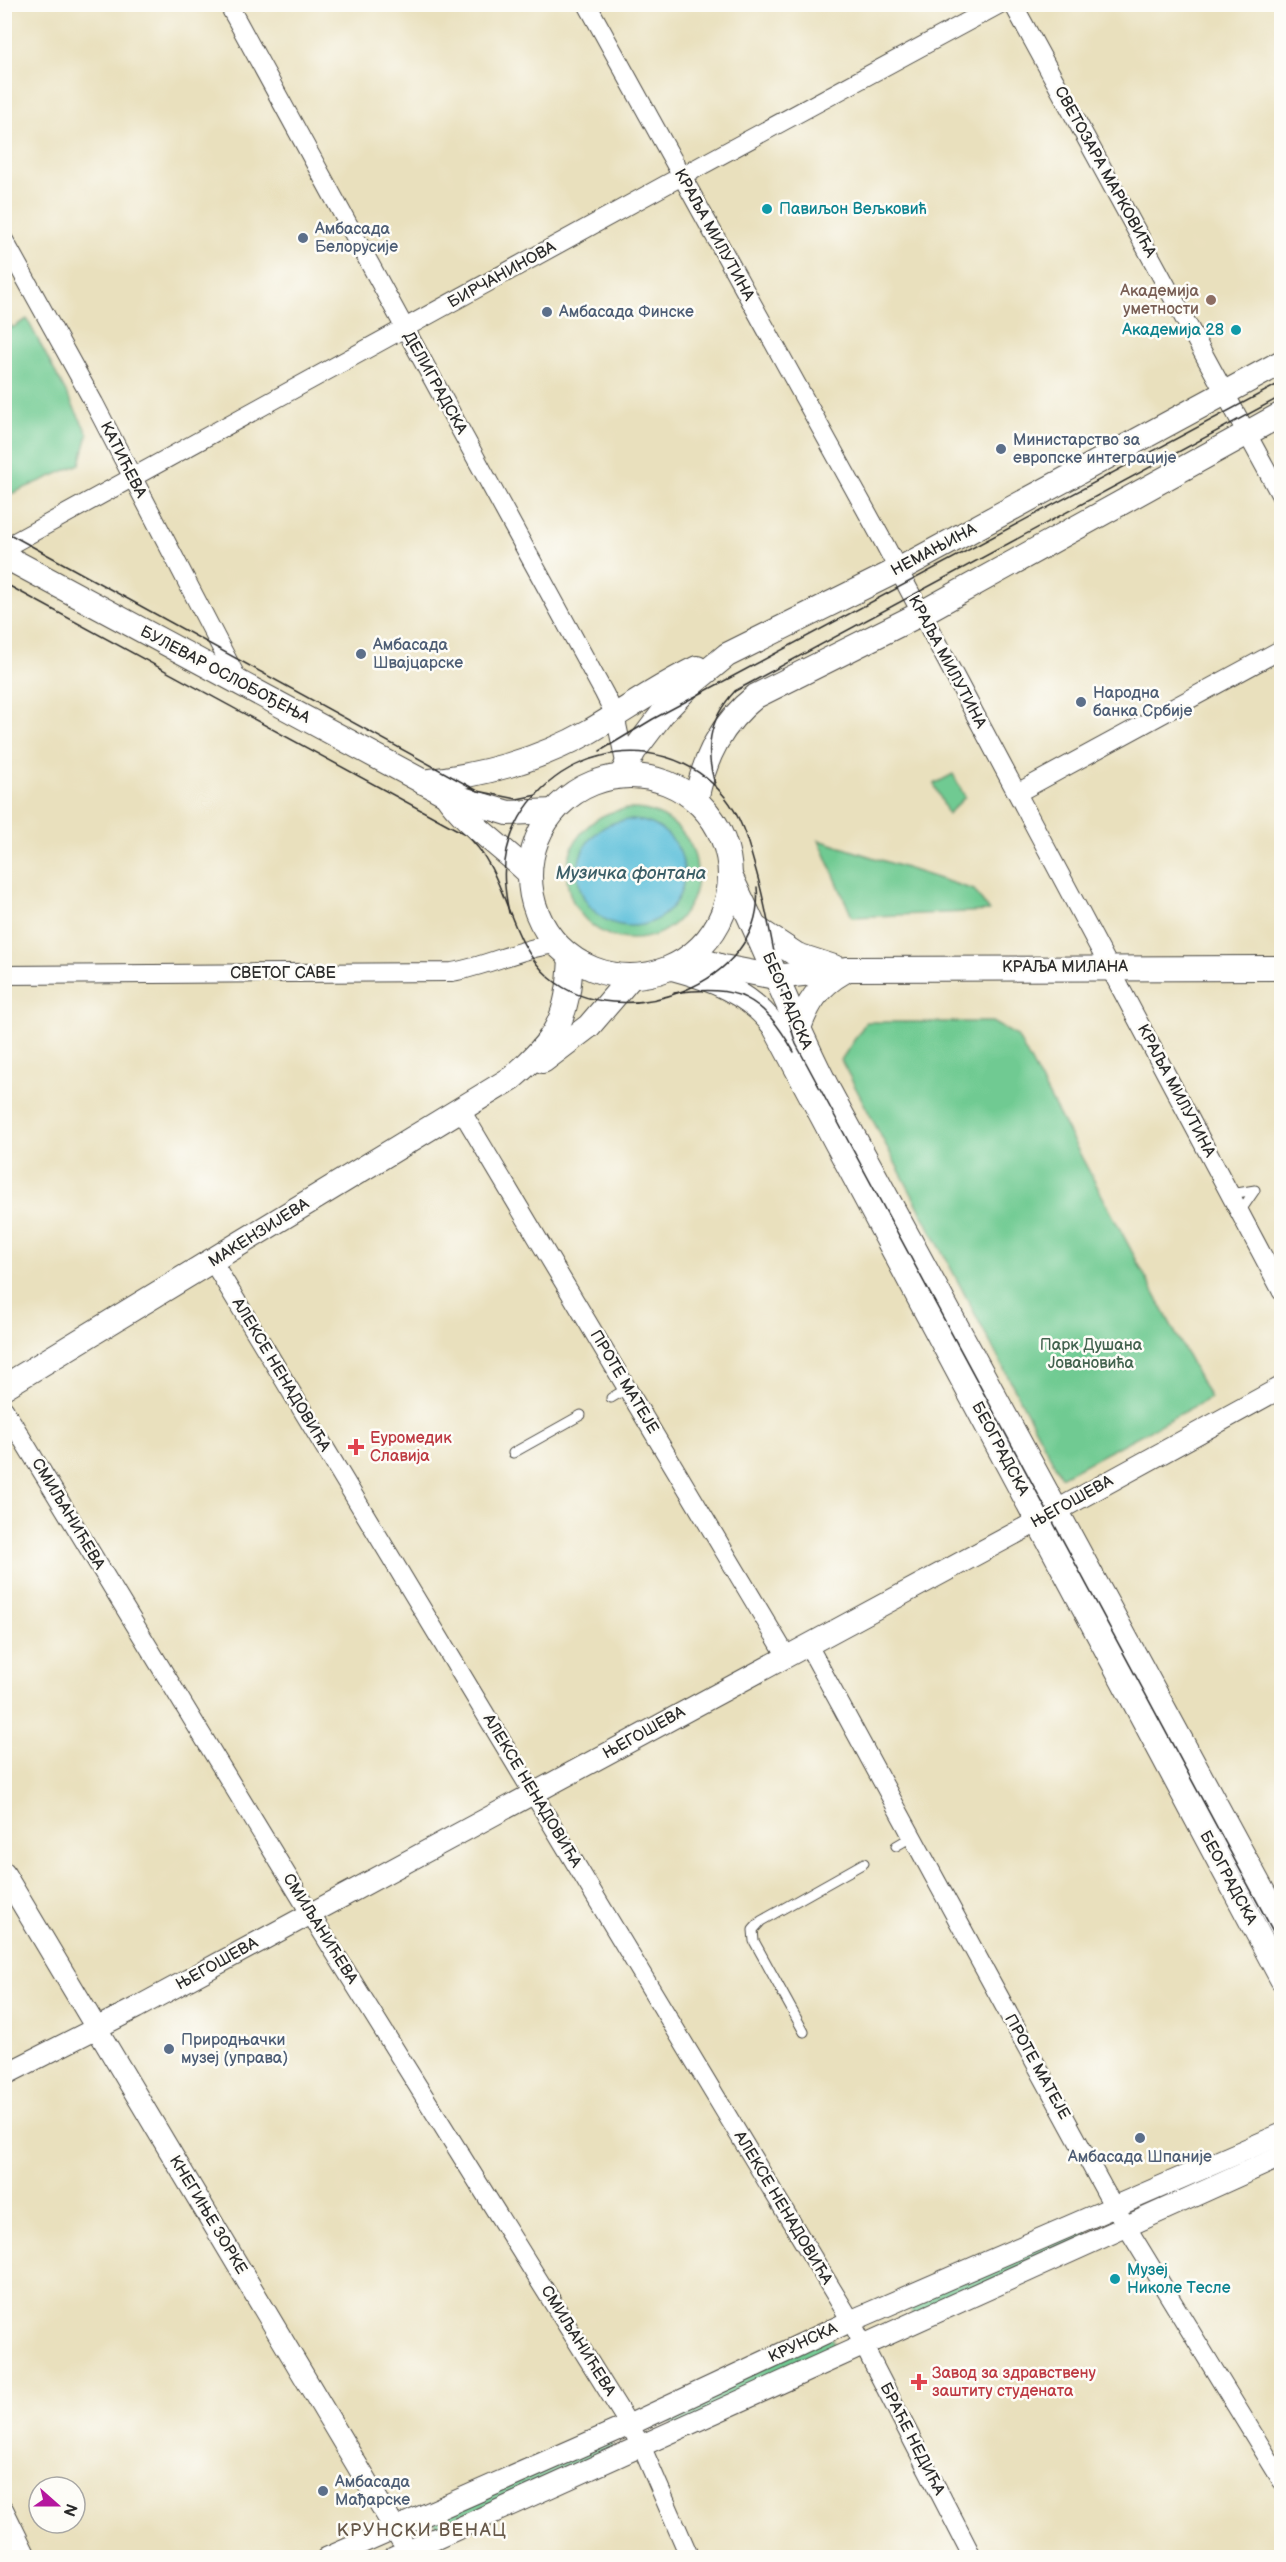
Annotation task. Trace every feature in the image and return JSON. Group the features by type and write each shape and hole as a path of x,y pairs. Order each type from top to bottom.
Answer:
{"main road":[{"name":"НЕМАЊИНА","path":"623,772 634,751 662,714 688,687 727,655 898,570 1281,362"},
{"path":"696,800 708,754 722,729 756,696 920,614 1247,433 1278,423"},
{"name":"БУЛЕВАР ОСЛОБОЂЕЊА","path":"4,556 446,794 508,813 554,811"},
{"path":"423,782 505,768 543,754 615,715 664,684 727,655"},
{"path":"623,772 668,783 696,800 710,816 721,834 728,855 730,876 728,895 718,924 707,941 680,962 632,976 597,971 564,951 537,912 530,874 535,845 554,811 579,790 623,772"},
{"name":"БУЛЕВАР ОСЛОБОЂЕЊА","path":"446,794 459,811 530,874"},
{"path":"730,876 756,928"},
{"name":"КРАЉА МИЛАНА","path":"756,928 797,955 824,965 848,969"},
{"name":"БЕОГРАДСКА","path":"756,928 798,1031 1281,1979"},
{"name":"МАКЕНЗИЈЕВА","path":"512,1078 547,1044 559,1026 569,993 564,951"},
{"name":"КРАЉА МИЛАНА","path":"680,962 775,977 848,969 1111,966 1281,968"},
{"name":"БЕОГРАДСКА","path":"680,962 699,976 738,993 758,1008 774,1026 1047,1516 1281,1927"},
{"path":"798,1031 811,998 822,987 848,969"},
{"name":"МАКЕНЗИЈЕВА","path":"4,1387 535,1066 589,1026 632,976"}],"street":[{"name":"ДЕЛИГРАДСКА","path":"228,4 615,715 623,772"},
{"name":"КРАЉА МИЛУТИНА","path":"587,4 898,570 1111,966 1281,1292"},
{"name":"БИРЧАНИНОВА","path":"4,548 1000,4"},
{"name":"СВЕТОЗАРА МАРКОВИЋА","path":"1013,4 1281,498"},
{"name":"КАТИЋЕВА","path":"4,240 239,682"},
{"path":"1017,793 1281,649"},
{"name":"СВЕТОГ САВЕ","path":"4,975 452,972 486,965 527,949 564,951"},
{"name":"ПРОТЕ МАТЕЈЕ","path":"461,1110 786,1655"},
{"name":"АЛЕКСЕ НЕНАДОВИЋА","path":"213,1262 851,2321"},
{"name":"ЊЕГОШЕВА","path":"4,2075 97,2028 534,1794 1281,1387"},
{"name":"СМИЉАНИЋЕВА","path":"4,1409 310,1913 641,2445 690,2558"},
{"name":"ПРОТЕ МАТЕЈЕ","path":"808,1645 1114,2208 1281,2481"},
{"name":"КНЕГИЊЕ ЗОРКЕ","path":"4,1873 394,2527 404,2555"},
{"name":"КРУНСКА","path":"327,2558 629,2425 851,2321 1281,2134"},
{"name":"КРУНСКА","path":"404,2555 641,2445 1281,2156"},
{"name":"БРАЋЕ НЕДИЋА","path":"851,2321 974,2558"},
{"path":"4,2509 28,2558"}],"lane":[{"path":"1227,1188 1237,1193 1258,1188 1244,1206 1241,1215"},
{"path":"611,1398 628,1388"},
{"path":"513,1453 581,1415"},
{"path":"896,1846 913,1836"},
{"path":"804,2032 754,1941 753,1930 761,1921 864,1863"}],"green space":[{"path":"4,315 12,328 27,319 88,434 80,464 11,494 4,490"},
{"path":"953,774 965,797 948,814 934,784"},
{"name":"Музичка фонтана","path":"632,809 657,814 678,828 692,849 697,874 692,899 678,920 657,934 632,939 607,934 586,920 572,899 567,874 572,849 586,828 607,814"},
{"path":"819,840 974,890 989,911 852,917"},
{"name":"Парк Душана Јовановића","path":"866,1022 992,1022 1017,1036 1210,1398 1061,1477 841,1060"},
{"path":"1083,2221 1093,2243 915,2320 906,2297"},
{"path":"828,2332 839,2354 675,2430 664,2409"},
{"path":"607,2435 617,2456 441,2536 430,2512"}],"water":[{"name":"Музичка фонтана","path":"631,820 651,824 668,836 680,853 684,873 680,893 668,910 651,922 631,926 611,922 594,910 582,893 578,873 582,853 594,836 611,824"}],"tram line":[{"path":"600,751 653,719 1282,382"},
{"path":"716,787 710,761 711,736 719,713 735,691 1282,396"},
{"path":"4,531 478,791 517,799 537,795"},
{"path":"4,583 465,834 491,867 515,925 535,962 550,978 579,995 612,1002 648,1001 683,991 714,974 738,951 754,921 757,887"},
{"path":"509,913 506,897 505,858 521,816 542,789 569,769 600,756 633,752 666,757 698,772 731,805 747,839 761,889 784,1000 796,1044 1282,1948"},
{"path":"674,993 716,991 746,998 759,1006 770,1018 794,1052"}],"place":[{"name":"Павиљон Вељковић","path":"767,209"},
{"name":"Амбасада Белорусије","path":"303,238"},
{"name":"Академија уметности","path":"1211,300"},
{"name":"Амбасада Финске","path":"547,312"},
{"name":"Академија 28","path":"1236,330"},
{"name":"Министарство за европске интеграције","path":"1001,449"},
{"name":"Амбасада Швајцарске","path":"361,654"},
{"name":"Народна банка Србије","path":"1081,702"},
{"name":"Еуромедик Славија","path":"356,1447"},
{"name":"Природњачки музеј (управа)","path":"169,2049"},
{"name":"Амбасада Шпаније","path":"1140,2138"},
{"name":"Музеј Николе Тесле","path":"1115,2279"},
{"name":"Завод за здравствену заштиту студената","path":"919,2382"},
{"name":"Амбасада Мађарске","path":"323,2491"}],"district":[{"name":"КРУНСКИ ВЕНАЦ","path":"422,2530"}]}
